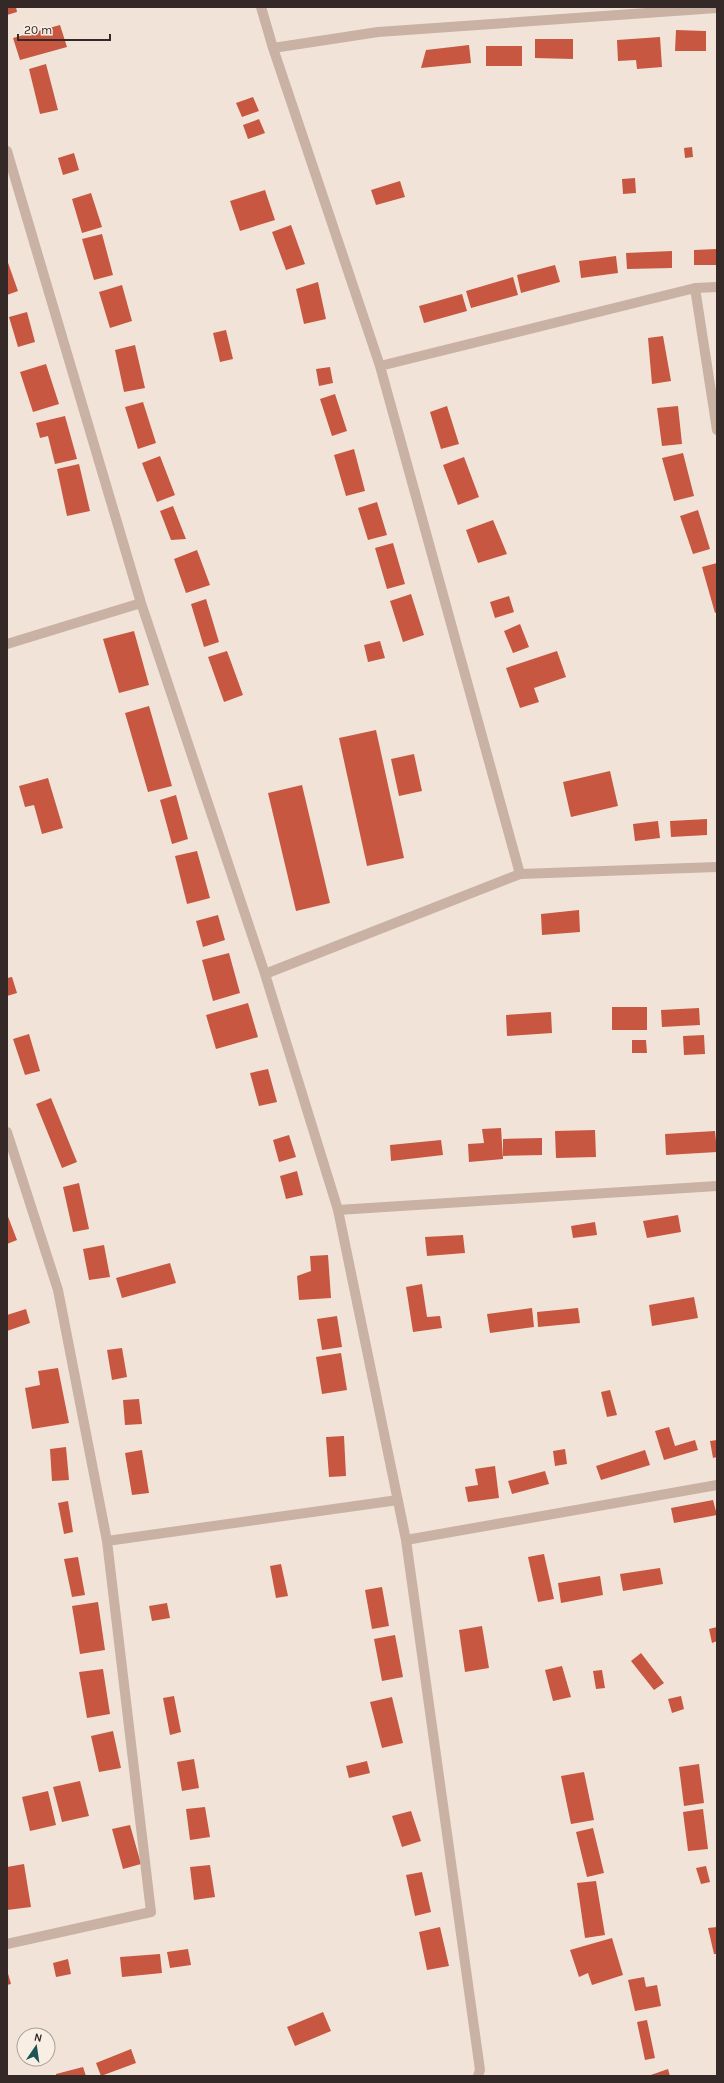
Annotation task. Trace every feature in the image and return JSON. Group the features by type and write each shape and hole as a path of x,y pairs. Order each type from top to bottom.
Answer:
{"street":[{"path":"261,7 272,48 380,366 520,874"},
{"path":"272,48 378,32 717,8"},
{"path":"7,151 141,603 265,974 338,1210 406,1540 480,2070 478,2076"},
{"path":"380,366 695,288 717,287"},
{"path":"695,288 717,430"},
{"path":"7,644 141,603"},
{"path":"265,974 520,874 717,867"},
{"path":"7,1132 58,1290 107,1541 152,1912 7,1944"},
{"path":"338,1210 717,1186"},
{"path":"406,1540 717,1485"},
{"path":"107,1541 398,1500"}],"building":[{"path":"7,7 16,7 17,12 7,15"},
{"path":"60,25 67,47 20,60 13,38"},
{"path":"676,30 706,31 706,51 675,51"},
{"path":"660,37 662,67 637,69 636,60 618,61 617,40"},
{"path":"535,39 573,39 573,59 535,58"},
{"path":"469,45 471,63 421,68 426,50"},
{"path":"486,46 522,46 522,66 486,66"},
{"path":"46,64 58,110 40,114 29,69"},
{"path":"253,97 259,111 242,117 236,103"},
{"path":"259,119 265,133 248,139 243,125"},
{"path":"692,147 693,157 685,158 684,148"},
{"path":"74,153 79,170 63,175 58,158"},
{"path":"635,178 636,193 623,194 622,179"},
{"path":"400,181 405,197 376,205 371,190"},
{"path":"265,190 275,220 240,231 230,201"},
{"path":"91,193 102,227 82,233 72,199"},
{"path":"291,225 305,264 286,270 272,232"},
{"path":"102,234 113,275 94,280 82,239"},
{"path":"717,249 717,265 694,265 694,250"},
{"path":"672,251 672,268 627,269 626,253"},
{"path":"616,256 618,273 581,278 579,261"},
{"path":"7,260 18,291 7,295"},
{"path":"555,265 560,282 521,293 517,275"},
{"path":"513,277 518,295 471,308 466,291"},
{"path":"318,282 326,319 304,324 296,289"},
{"path":"122,285 132,321 110,328 99,292"},
{"path":"462,294 467,311 424,323 419,306"},
{"path":"27,312 35,342 18,347 9,317"},
{"path":"226,330 233,359 220,362 213,333"},
{"path":"663,336 671,381 652,384 648,338"},
{"path":"135,345 145,388 124,392 115,350"},
{"path":"46,364 59,404 33,412 20,372"},
{"path":"330,367 333,383 319,386 316,369"},
{"path":"335,394 347,431 332,436 320,399"},
{"path":"143,402 156,443 138,449 125,407"},
{"path":"447,406 459,444 441,449 430,412"},
{"path":"678,406 682,444 662,446 657,408"},
{"path":"65,416 77,459 55,464 48,436 40,438 36,423"},
{"path":"354,449 365,491 346,496 334,455"},
{"path":"683,453 694,496 674,501 662,458"},
{"path":"160,456 175,495 157,502 142,463"},
{"path":"464,457 479,497 458,505 443,465"},
{"path":"79,464 90,511 67,516 57,469"},
{"path":"377,502 387,535 368,540 358,508"},
{"path":"173,506 186,539 171,540 160,511"},
{"path":"698,510 710,549 693,554 680,516"},
{"path":"493,520 507,554 478,563 466,530"},
{"path":"393,543 405,584 387,589 375,548"},
{"path":"197,550 210,585 186,593 174,559"},
{"path":"717,563 717,612 715,613 702,567"},
{"path":"411,594 424,635 403,642 390,601"},
{"path":"509,596 514,612 495,618 490,602"},
{"path":"206,599 219,642 204,647 191,604"},
{"path":"520,624 529,647 513,653 504,631"},
{"path":"134,631 149,685 119,693 103,639"},
{"path":"380,641 385,658 368,662 364,645"},
{"path":"227,651 243,695 224,702 208,657"},
{"path":"557,651 566,677 534,688 539,702 520,708 506,668"},
{"path":"149,706 172,786 148,792 125,713"},
{"path":"376,730 404,858 367,866 339,738"},
{"path":"414,754 422,791 399,796 391,759"},
{"path":"610,771 618,806 571,817 563,782"},
{"path":"48,778 63,828 42,834 34,805 25,807 19,786"},
{"path":"302,785 330,903 296,911 268,793"},
{"path":"176,795 188,839 172,844 160,800"},
{"path":"707,819 707,835 671,837 670,821"},
{"path":"658,821 660,838 635,841 633,824"},
{"path":"197,851 210,898 187,904 175,856"},
{"path":"579,910 580,932 542,935 541,914"},
{"path":"218,915 225,940 203,947 196,921"},
{"path":"229,953 240,993 213,1001 202,960"},
{"path":"12,977 17,993 7,996 7,978"},
{"path":"248,1003 258,1037 216,1049 206,1015"},
{"path":"612,1007 647,1007 647,1030 612,1030"},
{"path":"699,1008 700,1025 662,1027 661,1010"},
{"path":"551,1012 552,1033 507,1036 506,1015"},
{"path":"29,1034 40,1071 25,1075 13,1039"},
{"path":"704,1035 705,1054 684,1055 683,1036"},
{"path":"632,1040 646,1040 647,1053 632,1053"},
{"path":"268,1069 277,1102 259,1106 250,1073"},
{"path":"51,1098 77,1162 62,1168 36,1104"},
{"path":"501,1128 503,1159 469,1162 468,1144 484,1143 482,1129"},
{"path":"595,1130 596,1157 556,1158 555,1131"},
{"path":"715,1131 717,1152 666,1155 665,1134"},
{"path":"289,1135 296,1157 279,1162 273,1140"},
{"path":"542,1138 542,1155 503,1156 503,1139"},
{"path":"441,1140 443,1155 391,1161 390,1145"},
{"path":"297,1171 303,1195 286,1199 280,1176"},
{"path":"79,1183 89,1229 73,1232 63,1187"},
{"path":"7,1214 17,1240 7,1244"},
{"path":"678,1215 681,1232 647,1238 643,1221"},
{"path":"595,1222 597,1235 573,1238 571,1226"},
{"path":"463,1235 465,1253 427,1256 425,1237"},
{"path":"104,1245 110,1277 89,1280 83,1249"},
{"path":"328,1255 331,1298 299,1300 297,1276 311,1271 310,1256"},
{"path":"170,1263 176,1283 122,1298 116,1278"},
{"path":"422,1284 427,1317 440,1316 442,1328 413,1332 406,1287"},
{"path":"694,1297 698,1318 652,1326 649,1305"},
{"path":"532,1308 534,1327 490,1333 487,1314"},
{"path":"578,1308 580,1323 538,1327 537,1312"},
{"path":"26,1309 30,1323 7,1331 7,1315"},
{"path":"337,1316 342,1347 322,1350 317,1319"},
{"path":"122,1348 127,1377 112,1380 107,1350"},
{"path":"341,1353 347,1390 322,1394 316,1357"},
{"path":"58,1368 69,1423 32,1429 25,1388 40,1385 38,1371"},
{"path":"610,1390 617,1415 607,1417 601,1392"},
{"path":"139,1399 142,1424 125,1425 123,1400"},
{"path":"669,1427 675,1446 695,1440 698,1450 664,1460 655,1431"},
{"path":"344,1436 346,1476 329,1477 326,1437"},
{"path":"717,1440 717,1457 713,1458 710,1441"},
{"path":"66,1447 69,1480 52,1481 50,1449"},
{"path":"565,1449 567,1464 555,1466 553,1451"},
{"path":"142,1450 149,1493 132,1495 125,1453"},
{"path":"645,1450 650,1465 601,1480 596,1466"},
{"path":"495,1466 499,1498 468,1502 465,1487 478,1485 475,1469"},
{"path":"545,1471 549,1484 512,1494 508,1481"},
{"path":"713,1500 717,1515 674,1523 671,1508"},
{"path":"68,1501 73,1532 64,1534 58,1503"},
{"path":"544,1554 554,1599 538,1602 528,1557"},
{"path":"78,1557 85,1595 72,1597 64,1559"},
{"path":"281,1564 288,1596 276,1598 270,1566"},
{"path":"660,1568 663,1584 623,1591 620,1574"},
{"path":"600,1576 603,1595 561,1603 558,1583"},
{"path":"382,1587 389,1626 372,1629 365,1590"},
{"path":"98,1602 105,1650 80,1654 72,1606"},
{"path":"167,1603 170,1618 152,1621 149,1606"},
{"path":"482,1626 489,1668 465,1672 459,1630"},
{"path":"717,1627 717,1641 712,1643 709,1629"},
{"path":"395,1635 403,1677 382,1681 374,1639"},
{"path":"641,1653 664,1683 654,1690 631,1661"},
{"path":"562,1666 571,1697 553,1701 545,1670"},
{"path":"103,1669 110,1714 87,1718 79,1672"},
{"path":"602,1670 605,1688 596,1689 593,1671"},
{"path":"174,1696 181,1732 170,1735 163,1698"},
{"path":"681,1696 684,1709 672,1713 668,1699"},
{"path":"392,1697 403,1743 382,1748 370,1702"},
{"path":"113,1731 121,1768 99,1772 91,1736"},
{"path":"194,1759 199,1788 182,1791 177,1762"},
{"path":"367,1761 370,1773 349,1778 346,1766"},
{"path":"699,1764 704,1803 684,1806 679,1767"},
{"path":"584,1772 594,1820 571,1824 561,1776"},
{"path":"80,1781 89,1816 62,1822 53,1787"},
{"path":"48,1791 56,1825 30,1831 22,1797"},
{"path":"205,1807 210,1837 190,1840 186,1809"},
{"path":"703,1809 708,1849 688,1851 683,1812"},
{"path":"411,1811 421,1841 402,1847 392,1816"},
{"path":"130,1825 141,1864 123,1869 112,1829"},
{"path":"593,1828 604,1873 587,1877 576,1832"},
{"path":"24,1864 31,1907 7,1910 7,1867"},
{"path":"210,1865 215,1897 194,1900 190,1867"},
{"path":"706,1866 710,1882 701,1884 696,1868"},
{"path":"422,1872 431,1912 415,1916 406,1875"},
{"path":"596,1881 605,1935 585,1938 577,1883"},
{"path":"440,1927 449,1966 427,1970 419,1932"},
{"path":"717,1927 717,1954 714,1954 708,1928"},
{"path":"612,1938 623,1975 592,1985 588,1973 579,1977 570,1950"},
{"path":"188,1949 191,1965 170,1968 167,1952"},
{"path":"160,1954 162,1973 122,1977 120,1957"},
{"path":"68,1959 71,1974 56,1977 53,1963"},
{"path":"7,1970 11,1984 7,1985"},
{"path":"644,1977 646,1987 657,1985 661,2006 635,2011 628,1980"},
{"path":"323,2012 331,2031 295,2046 287,2027"},
{"path":"647,2020 655,2058 645,2060 637,2022"},
{"path":"131,2049 136,2063 101,2076 96,2063"},
{"path":"83,2067 86,2076 56,2076 56,2074"},
{"path":"668,2069 670,2076 648,2076"}]}
